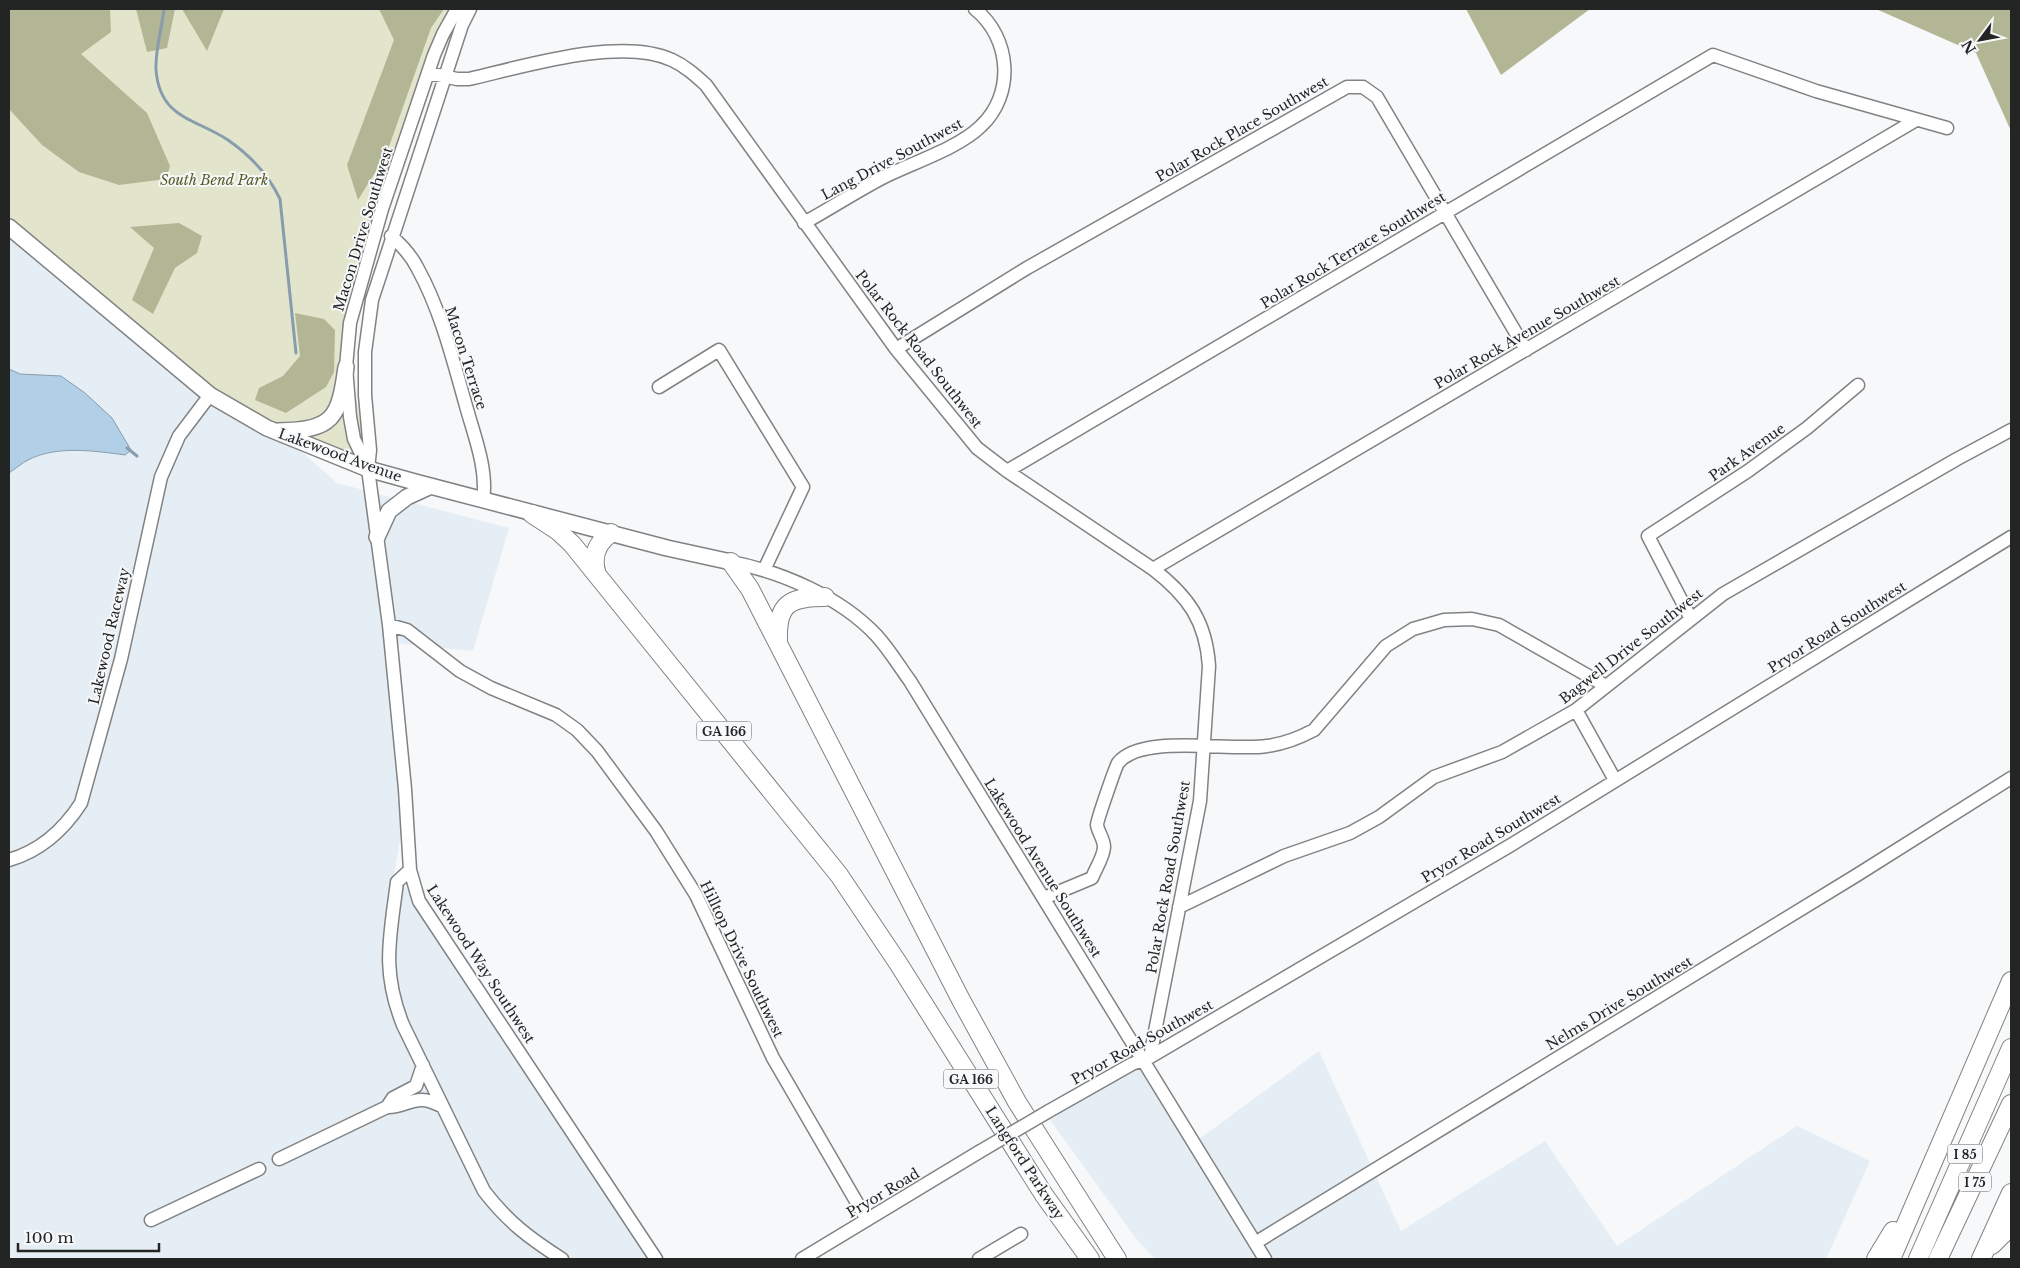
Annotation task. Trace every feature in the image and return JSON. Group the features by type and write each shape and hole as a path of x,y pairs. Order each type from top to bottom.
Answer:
{"highway":[{"name":"GA 166","path":"532,514 563,536 597,574"},
{"path":"597,574 594,562 596,550 605,537 611,533"},
{"name":"Langford Parkway","path":"731,562 748,585 778,641 961,1000 1017,1102 1117,1259"},
{"name":"Langford Parkway","path":"597,574 833,867 898,963 1044,1195 1090,1259"},
{"path":"778,641 778,622 784,607 799,599 825,598"},
{"path":"1891,1259 2011,981"},
{"name":"I 85","path":"1918,1259 2011,1048"},
{"name":"I 75","path":"1938,1259 2011,1104"},
{"path":"1876,1259 1938,1150"},
{"name":"I 75","path":"1982,1256 2011,1194"},
{"path":"1044,1195 1081,1259"},
{"path":"1982,1256 2011,1226"}],"main road":[{"name":"Lakewood Avenue","path":"9,227 210,395 273,431 368,468 430,486 532,514 731,562"},
{"path":"273,431 310,429 329,420 341,401 346,367"},
{"path":"377,537 390,510 407,497 430,486"}],"street":[{"name":"Macon Drive Southwest","path":"368,468 354,439 350,417 346,367 347,342 356,296 428,73 443,34 457,9"},
{"path":"368,468 370,450 365,352 372,300 391,236 444,77 462,25 470,9"},
{"name":"Lang Drive Southwest","path":"804,223 883,177 969,136 991,115 1003,88 1005,69 1003,53 998,37 989,23 975,9"},
{"name":"Polar Rock Road Southwest","path":"428,73 444,77 469,79 574,56 602,52 642,53 671,59 690,70 706,85 896,349 977,448 1007,471 1153,569 1172,584 1185,598 1196,616 1204,635 1209,666 1200,801 1180,907 1146,1058"},
{"name":"Polar Rock Terrace Southwest","path":"1007,471 1713,54 1816,91 1916,120"},
{"name":"Polar Rock Place Southwest","path":"896,349 1027,268 1347,86 1363,87 1378,96 1526,350"},
{"path":"1916,120 1947,128"},
{"name":"Polar Rock Avenue Southwest","path":"1153,569 1916,120"},
{"name":"Macon Terrace","path":"391,236 404,247 417,268 446,336 479,451 483,482 482,500"},
{"path":"659,387 719,350 803,487 764,570"},
{"name":"Park Avenue","path":"1691,619 1648,536 1748,471 1806,428 1858,385"},
{"name":"Lakewood Raceway","path":"9,860 42,845 56,835 70,820 81,803 121,659 161,477 179,436 210,395"},
{"name":"Bagwell Drive Southwest","path":"1180,907 1284,856 1350,833 1379,817 1412,791 1434,777 1502,752 1576,710 1723,594 1957,459 2011,430"},
{"name":"Lakewood Way Southwest","path":"368,468 389,625 405,789 410,870 416,896 656,1259"},
{"name":"Pryor Road Southwest","path":"979,1152 1146,1058 1502,850 2011,537"},
{"name":"Lakewood Avenue Southwest","path":"731,562 764,570 825,598 864,624 891,654 910,681 1044,898 1146,1058 1265,1259"},
{"path":"1044,898 1092,878 1105,847 1097,824 1118,764 1133,753 1152,748 1204,745 1265,747 1307,734 1314,730 1386,646 1414,629 1444,620 1472,619 1499,625 1606,686"},
{"name":"Hilltop Drive Southwest","path":"389,625 407,630 460,671 491,688 556,715 577,730 597,750 656,831 696,896 773,1058 867,1220"},
{"path":"1576,710 1615,780"},
{"name":"Nelms Drive Southwest","path":"1255,1243 1840,886 2011,778"},
{"path":"410,870 397,882 388,958 394,1001 442,1106 484,1191 502,1215 524,1235 562,1259"},
{"path":"279,1159 387,1107 393,1098 416,1086 423,1065"},
{"path":"387,1107 397,1108 416,1100 426,1099 442,1106"},
{"name":"Pryor Road","path":"802,1259 979,1152"},
{"path":"151,1220 260,1168"},
{"path":"979,1259 1022,1234"}],"shaded area":[{"path":"9,218 276,429 337,483 509,528 473,651 394,643 409,789 394,874 458,946 665,1259 9,1259"},
{"path":"1319,1051 1401,1231 1545,1141 1617,1246 1797,1126 1870,1161 1826,1259 1155,1259 1137,1240 1050,1120 1145,1054 1199,1139"}],"green space":[{"name":"South Bend Park","path":"9,9 468,9 428,73 347,342 368,469 210,395 9,233"},
{"path":"9,9 110,9 111,32 81,54 147,113 170,166 166,179 119,185 79,172 42,145 9,109"},
{"path":"136,9 175,9 167,48 147,52"},
{"path":"182,9 224,9 207,51"},
{"path":"379,9 444,9 431,28 386,155 358,200 347,165 394,40"},
{"path":"1466,9 1590,9 1501,75"},
{"path":"1876,9 2011,9 2011,131 1976,53"},
{"path":"179,223 202,236 197,253 175,268 153,314 132,300 154,248 130,227"},
{"path":"295,313 324,319 335,330 334,372 326,387 286,413 255,400 259,388 283,376 300,356"}],"water":[{"path":"9,369 20,374 61,376 85,393 112,418 131,450 125,455 76,450 51,452 28,460 9,473"}],"waterway":[{"path":"164,9 156,62 159,86 164,99 181,115 228,140 244,152 258,166 280,199 296,353"},
{"path":"127,448 137,456"}]}
